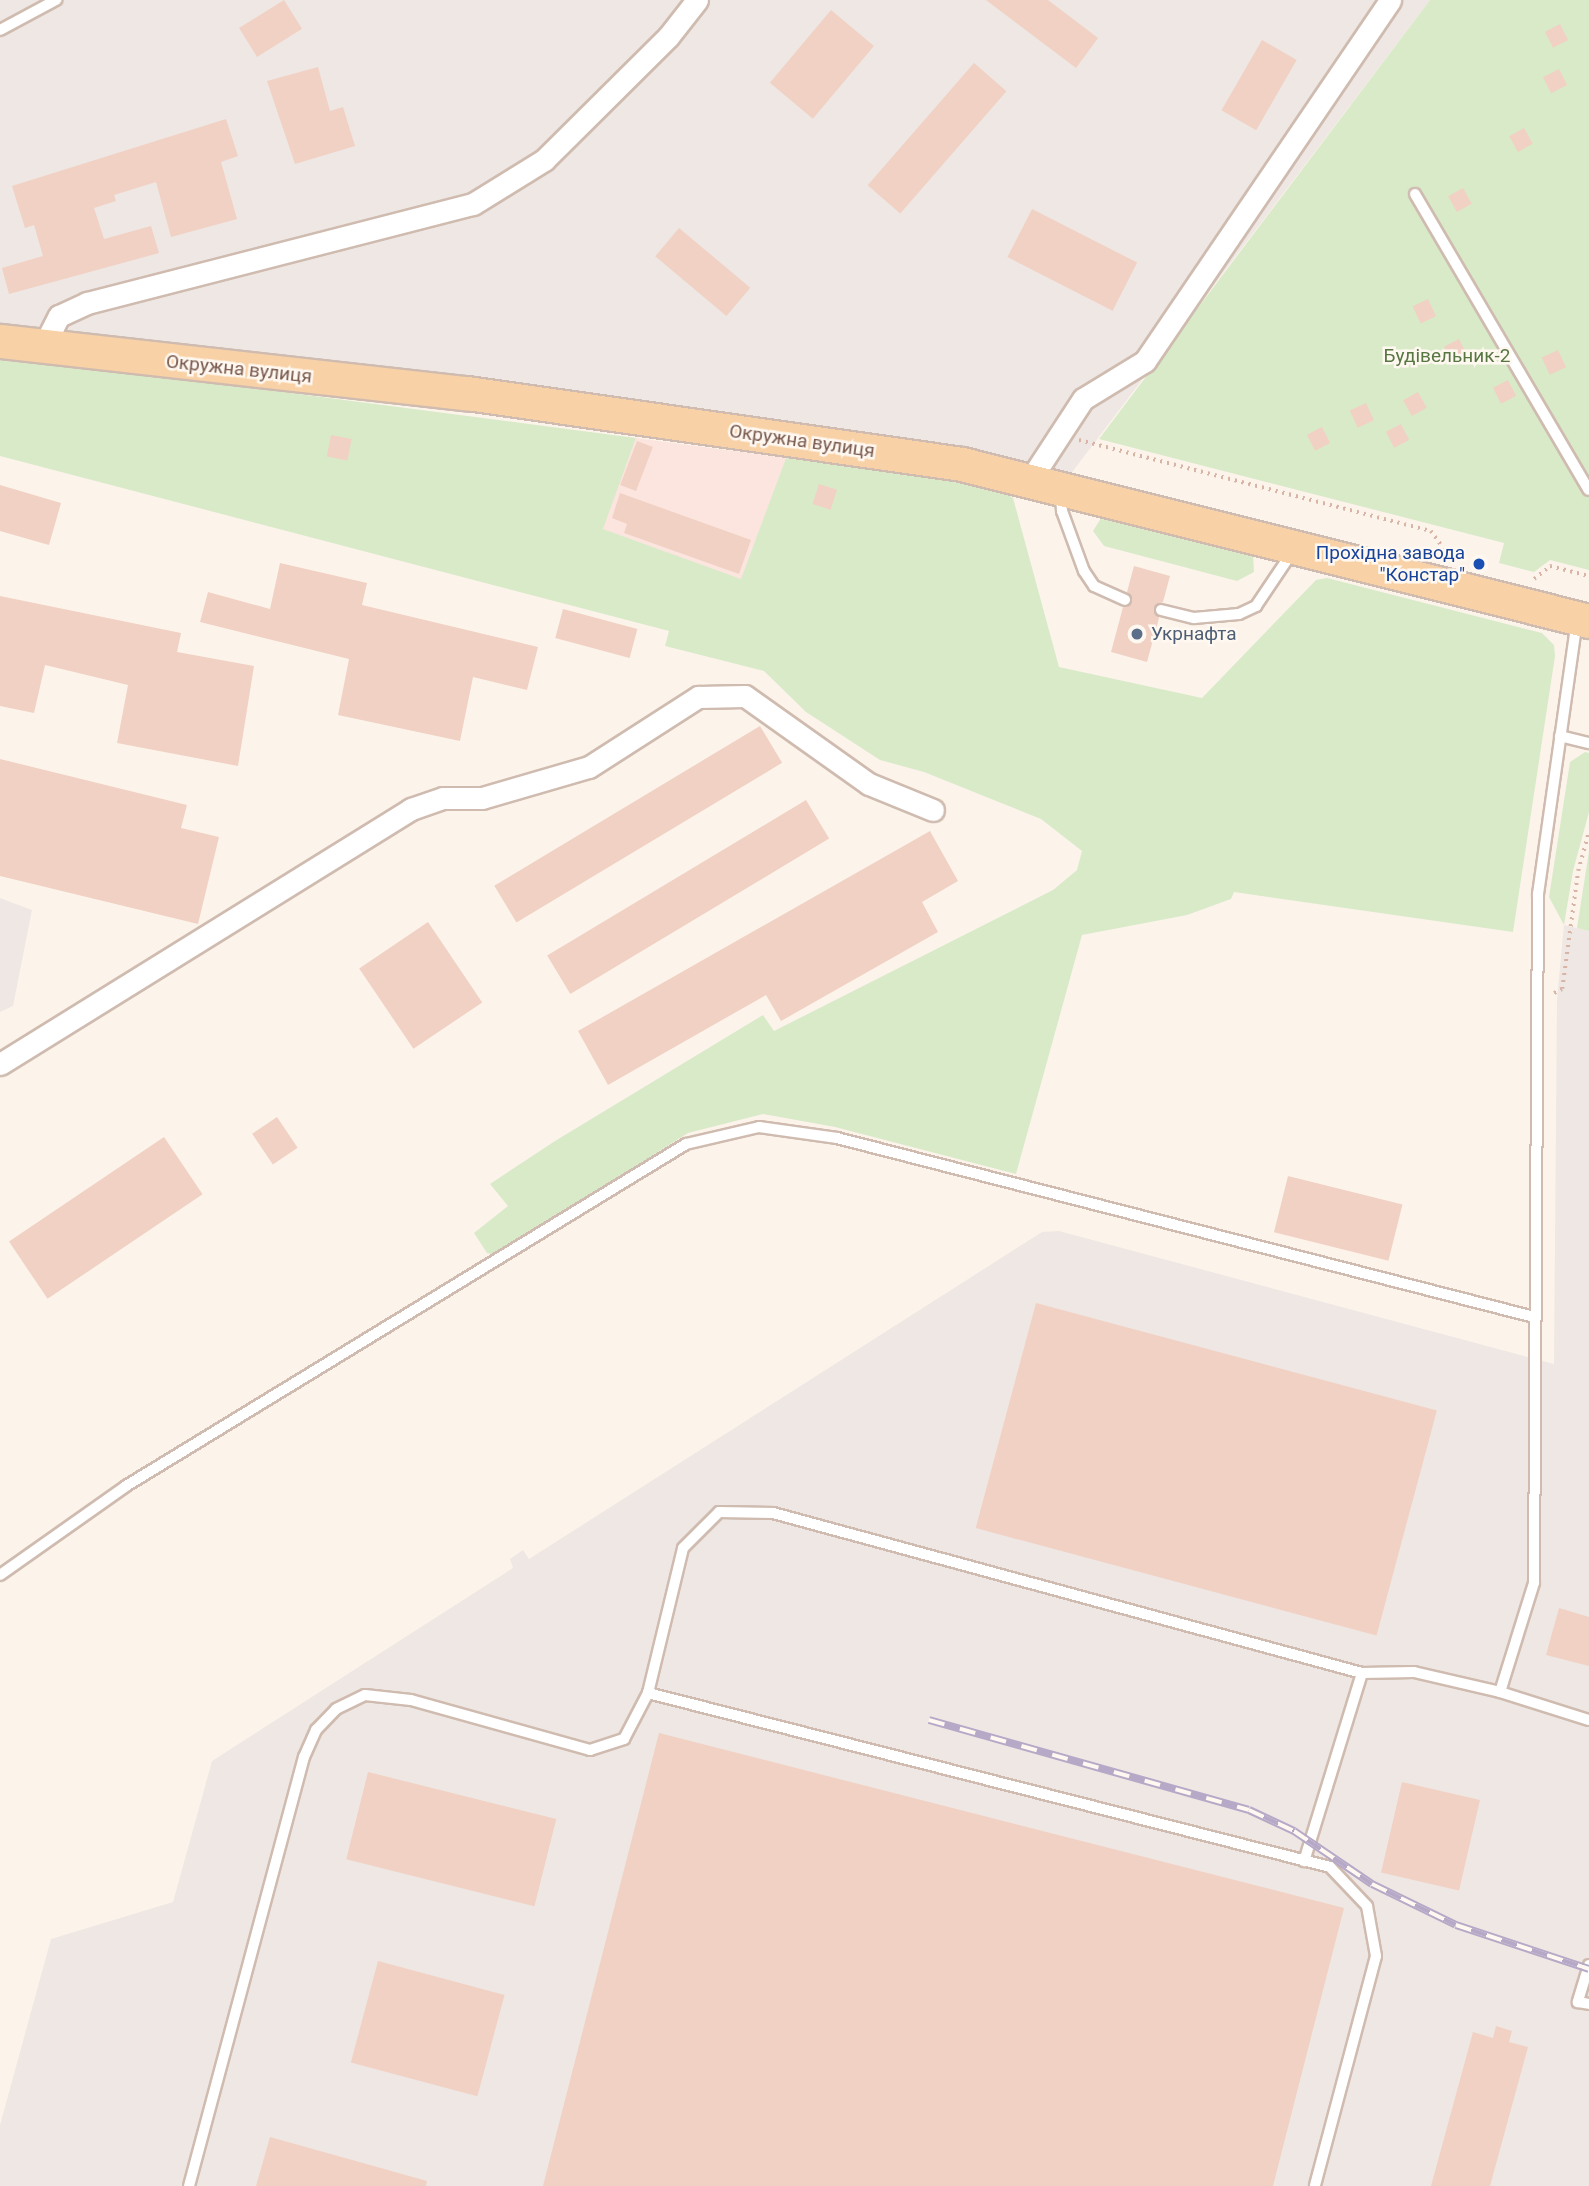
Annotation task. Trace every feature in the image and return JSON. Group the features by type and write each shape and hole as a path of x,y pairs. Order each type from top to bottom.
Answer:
{"main road":[{"name":"Окружна вулиця","path":"0,341 467,393 962,464 1297,545 1583,619"}],"street":[{"path":"43,347 59,316 87,303 473,204 544,160 668,37 697,0"},
{"path":"1045,484 1060,435 1083,399 1145,361 1390,0"},
{"path":"0,1063 411,809 443,798 482,798 589,767 698,697 745,696 869,784 933,810"}],"lane":[{"path":"0,30 56,0"},
{"path":"1415,194 1589,490"},
{"path":"1045,484 1062,511 1084,571 1094,586 1125,600"},
{"path":"1161,610 1194,618 1239,614 1256,606 1297,545"},
{"path":"1500,1692 1534,1583 1534,1317 1540,999 1538,894 1560,736 1583,619"},
{"path":"1560,736 1589,743"},
{"path":"0,1575 126,1486 686,1144 759,1127 837,1138 1534,1317"},
{"path":"188,2186 304,1757 316,1730 336,1709 365,1695 411,1700 590,1750 624,1739 648,1693 683,1548 719,1512 773,1513 1362,1673 1414,1672 1500,1692 1589,1720"},
{"path":"1304,1861 1362,1673"},
{"path":"648,1693 1330,1867 1367,1906 1376,1956 1315,2186"},
{"path":"1589,1965 1578,2001 1589,2004"}],"path":[{"path":"1060,435 1431,531 1447,556 1458,559"},
{"path":"1523,576 1534,579 1550,566 1589,576"},
{"path":"1540,999 1562,989 1578,871 1589,831"}],"shaded area":[{"path":"0,0 1430,0 1070,475 962,447 464,375 0,329"},
{"path":"636,438 786,458 742,580 602,529"},
{"path":"0,898 32,910 13,1006 0,1012"},
{"path":"1564,925 1589,931 1589,2186 0,2186 0,2125 51,1939 173,1902 212,1761 513,1568 510,1559 523,1550 529,1559 1042,1232 1059,1231 1554,1364 1557,999"}],"green space":[{"name":"Будівельник-2","path":"1430,0 1589,0 1589,570 1550,560 1534,572 1499,563 1504,543 1099,439"},
{"path":"0,355 636,438 603,529 741,579 786,458 913,474 1005,492 1013,498 1059,667 1202,698 1316,580 1327,578 1542,633 1554,645 1555,656 1513,932 1234,892 1231,899 1187,915 1082,935 1016,1174 835,1127 763,1114 688,1133 495,1255 487,1253 474,1233 508,1206 490,1184 555,1141 763,1015 774,1031 1053,890 1077,870 1082,851 1041,819 924,772 880,760 806,712 764,671 665,646 669,631 0,456"},
{"path":"1103,515 1253,554 1254,572 1237,581 1104,546 1093,531"},
{"path":"1585,752 1589,753 1589,812 1573,871 1564,925 1549,897 1570,762"},
{"path":"1589,851 1589,931 1577,928"}],"building":[{"path":"284,0 302,29 257,57 239,28"},
{"path":"986,0 1048,0 1098,38 1076,68"},
{"path":"831,10 874,46 813,119 770,83"},
{"path":"1560,24 1568,40 1553,48 1545,32"},
{"path":"1262,40 1297,60 1256,130 1222,110"},
{"path":"974,63 1006,91 900,213 868,185"},
{"path":"318,67 330,111 343,107 355,146 295,164 267,81"},
{"path":"1559,69 1567,85 1551,93 1543,77"},
{"path":"226,119 238,156 221,162 237,219 171,237 156,182 114,195 116,201 94,208 104,239 151,226 159,253 9,294 2,268 43,256 34,225 25,228 12,186"},
{"path":"1524,128 1533,144 1518,152 1509,136"},
{"path":"1463,188 1472,204 1457,212 1448,196"},
{"path":"1032,209 1137,263 1113,311 1007,257"},
{"path":"679,228 750,288 726,316 655,256"},
{"path":"1428,299 1436,316 1421,323 1413,306"},
{"path":"1459,339 1467,355 1452,363 1444,347"},
{"path":"1558,350 1566,367 1550,375 1542,358"},
{"path":"1508,380 1516,396 1501,404 1493,388"},
{"path":"1418,392 1427,408 1412,416 1403,400"},
{"path":"1366,403 1374,420 1358,428 1350,411"},
{"path":"1401,424 1409,440 1394,448 1386,432"},
{"path":"1322,427 1330,443 1315,451 1307,435"},
{"path":"331,435 352,439 347,461 327,457"},
{"path":"637,441 653,447 636,491 620,485"},
{"path":"819,484 837,490 831,510 813,504"},
{"path":"0,485 61,503 49,545 0,531"},
{"path":"620,493 751,540 739,574 624,533 627,524 612,518"},
{"path":"280,563 367,583 362,605 538,647 527,690 473,677 460,741 338,715 349,659 200,622 208,592 270,609"},
{"path":"1134,566 1170,576 1163,602 1154,608 1159,618 1147,662 1111,652 1123,607 1132,603 1127,592"},
{"path":"0,596 181,633 177,652 254,666 238,766 117,743 128,685 45,665 34,713 0,706"},
{"path":"563,609 637,629 630,658 555,638"},
{"path":"760,726 782,763 516,923 494,886"},
{"path":"0,759 187,805 181,828 219,837 198,924 0,876"},
{"path":"806,800 829,839 570,994 547,956"},
{"path":"930,831 958,881 922,902 938,932 781,1021 766,995 608,1085 578,1031"},
{"path":"428,922 482,1002 413,1049 359,968"},
{"path":"277,1117 298,1148 273,1164 252,1134"},
{"path":"164,1137 203,1194 48,1299 9,1242"},
{"path":"1288,1176 1402,1205 1388,1261 1274,1232"},
{"path":"1036,1303 1437,1410 1377,1635 976,1528"},
{"path":"1559,1608 1589,1617 1589,1666 1546,1655"},
{"path":"659,1733 1344,1908 1273,2186 543,2186"},
{"path":"368,1772 556,1819 534,1906 346,1859"},
{"path":"1402,1782 1480,1800 1459,1891 1381,1873"},
{"path":"378,1961 505,1995 477,2096 351,2062"},
{"path":"1496,2026 1512,2031 1509,2042 1528,2047 1490,2186 1431,2186 1473,2032 1493,2038"},
{"path":"270,2137 427,2181 426,2186 256,2186"}],"railway":[{"path":"929,1720 1249,1810 1294,1831 1372,1884 1456,1925 1589,1969"}],"place":[{"name":"Прохідна завода \"Констар\"","path":"1479,564"},
{"name":"Укрнафта","path":"1137,634"}]}
